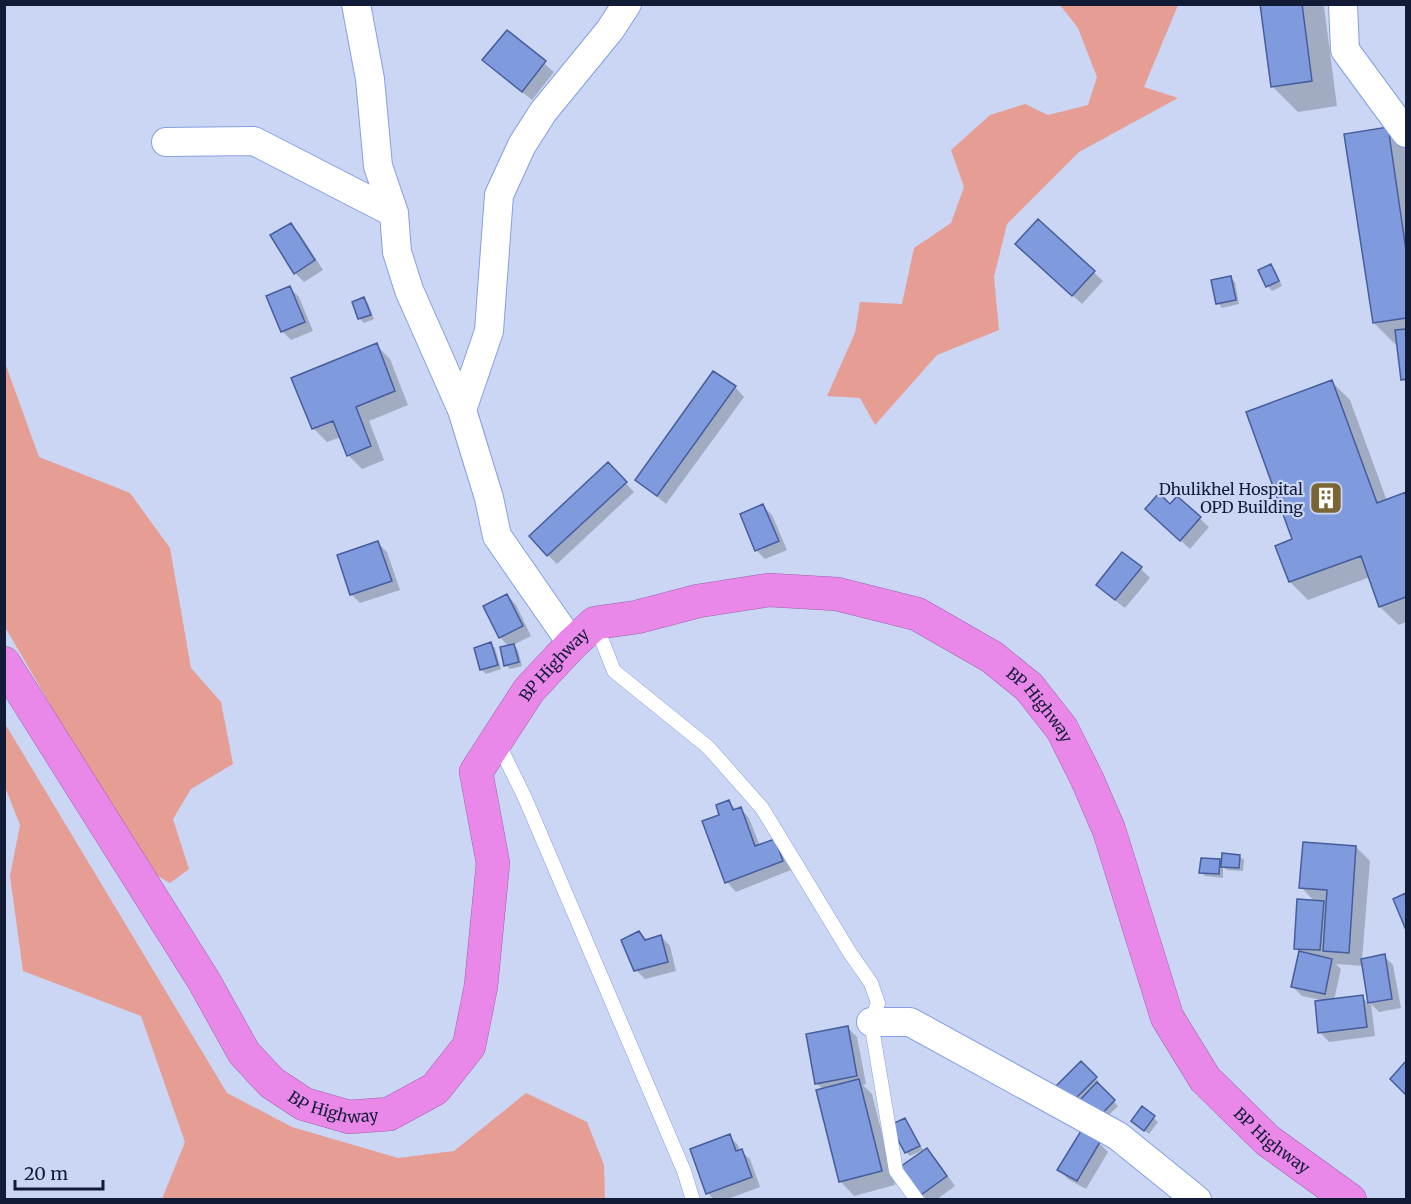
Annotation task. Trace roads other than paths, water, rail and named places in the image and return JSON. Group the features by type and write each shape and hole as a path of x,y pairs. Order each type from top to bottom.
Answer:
{"highway":[{"name":"BP Highway","path":"4,663 204,981 244,1053 272,1083 304,1104 349,1117 389,1114 435,1089 469,1046 482,986 493,863 476,772 529,690 584,634 698,601 769,590 837,594 917,614 992,657 1029,687 1062,729 1087,779 1108,830 1167,1017 1205,1079 1267,1140 1350,1200"}],"street":[{"path":"356,4 370,79 378,166 394,213 397,252 409,290 462,410 489,498 497,536 584,634"},
{"path":"462,410 489,331 499,195 522,145 543,112 610,30 627,4"},
{"path":"1343,4 1345,50 1407,133"},
{"path":"166,142 254,141 394,213"},
{"path":"871,1022 910,1022 1118,1136 1197,1200"}],"lane":[{"path":"584,634 614,671 708,747 762,808 850,953 871,982 878,1003 871,1022 896,1171 917,1200"},
{"path":"496,738 549,853 684,1171 693,1200"}],"place":[{"name":"Dhulikhel Hospital OPD Building","path":"1326,498"}]}
